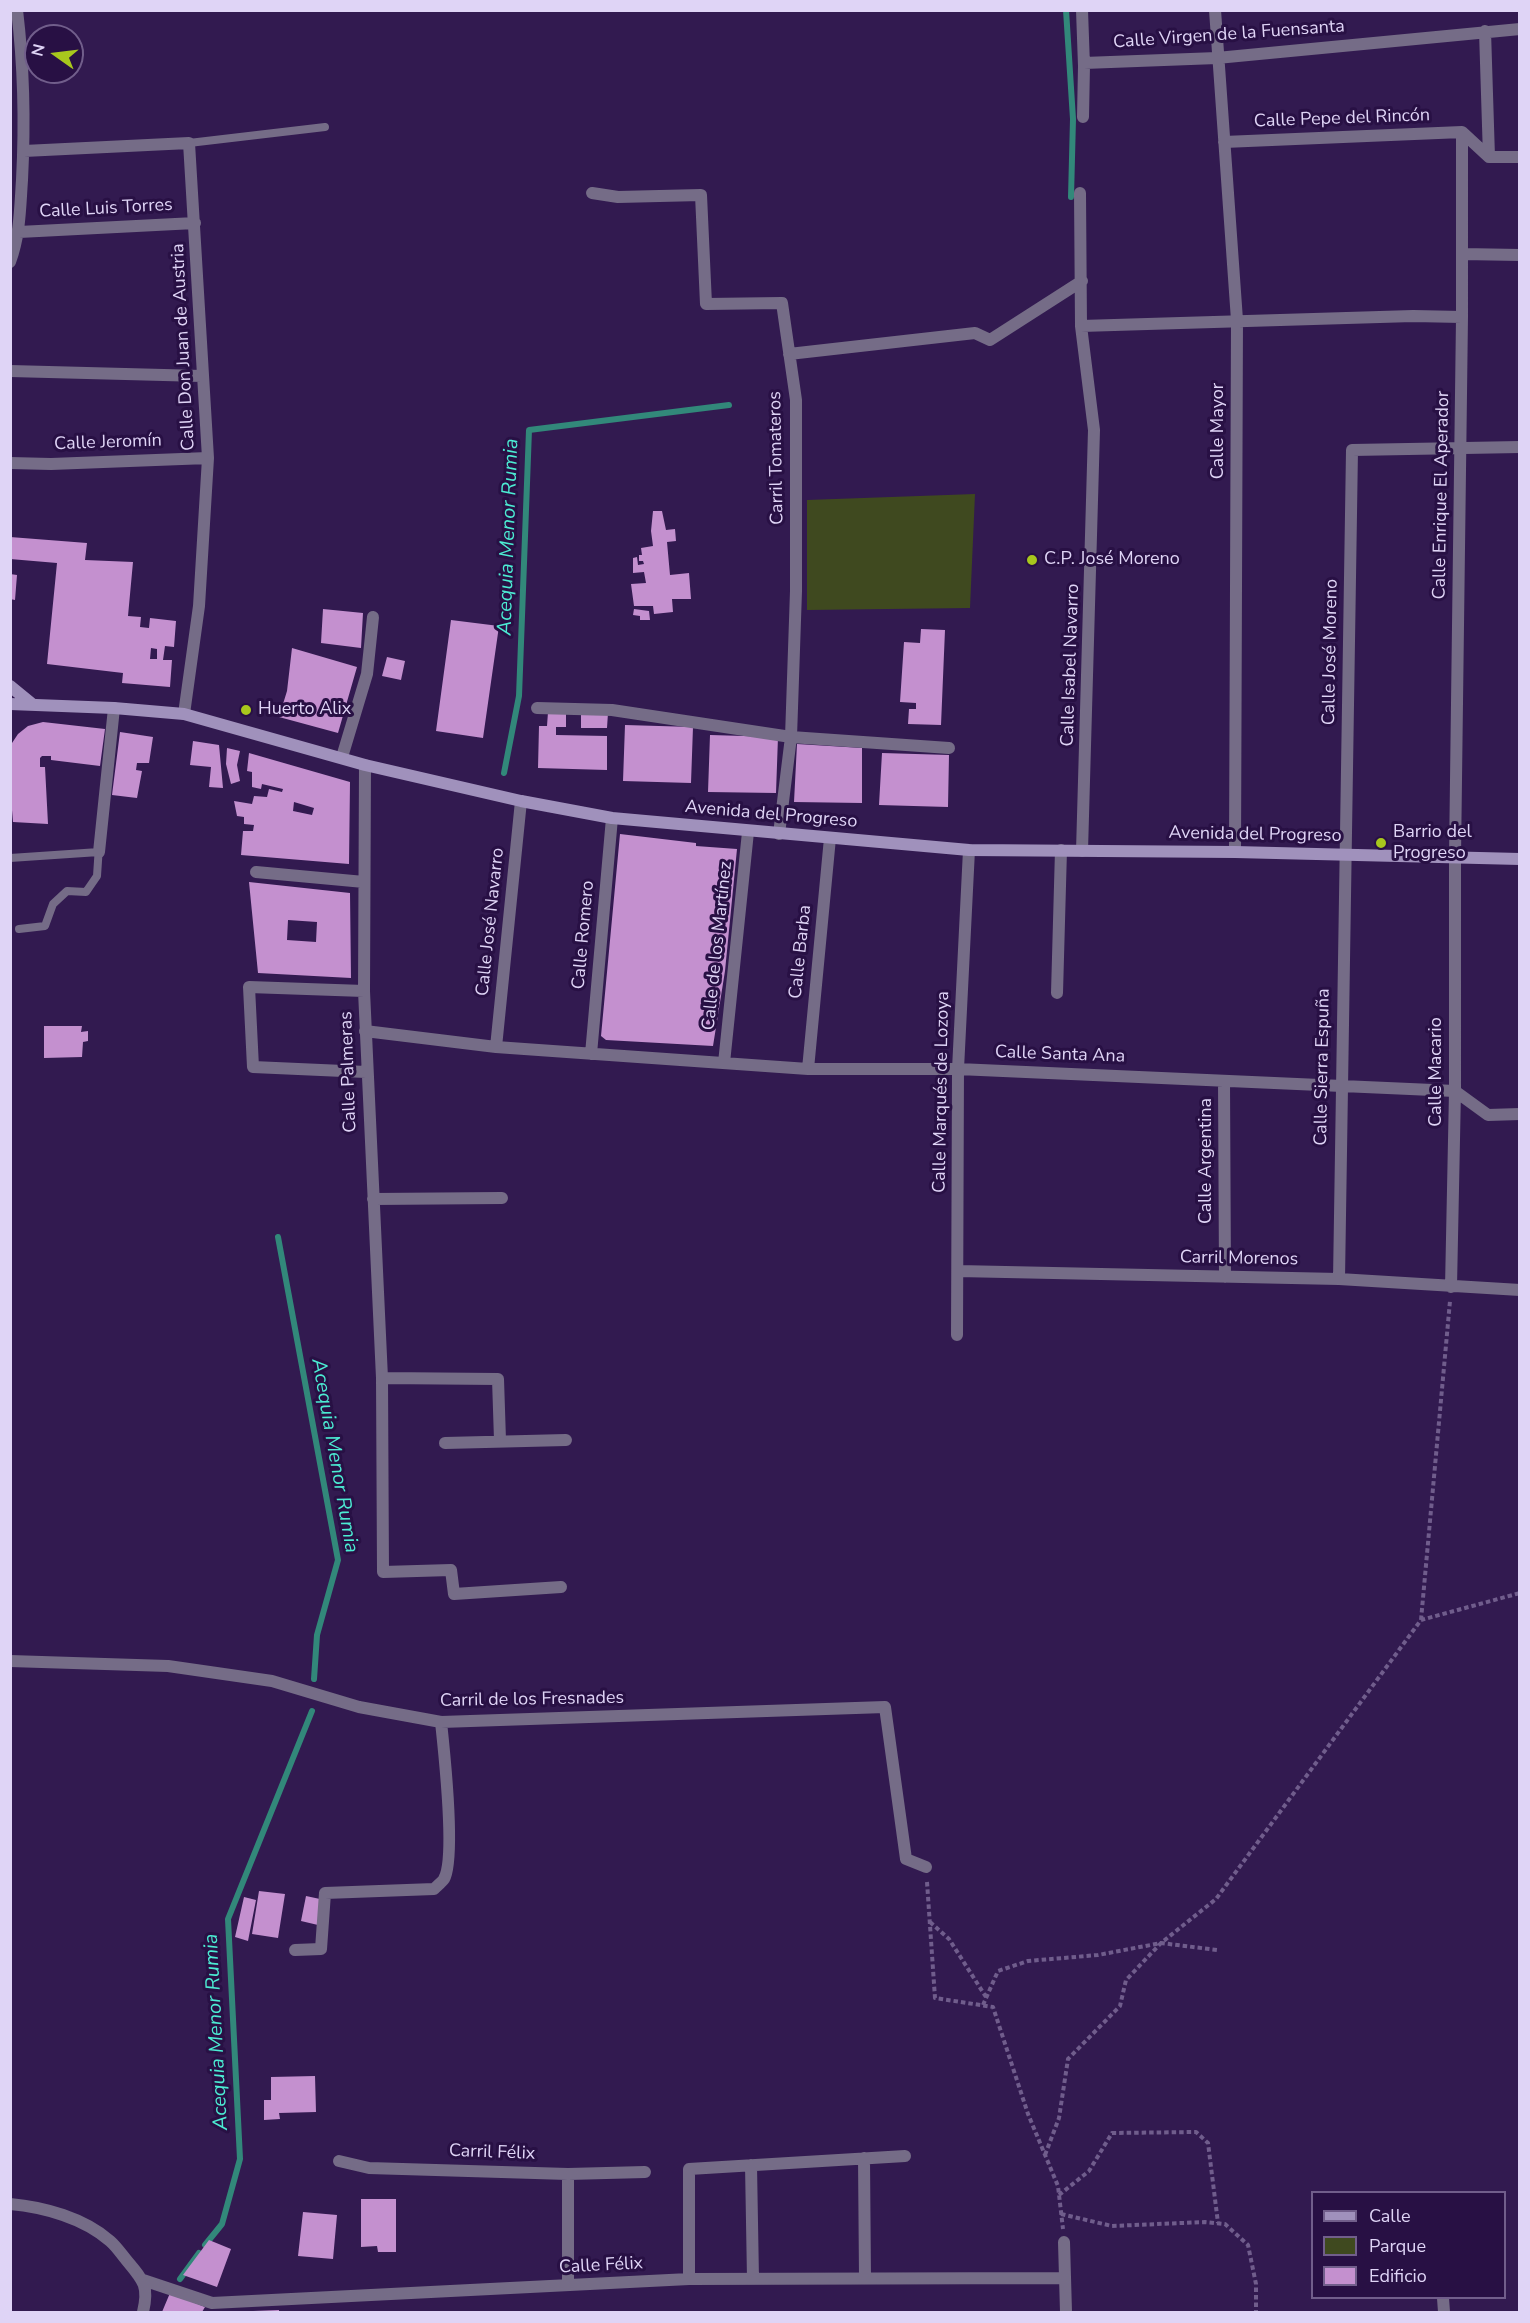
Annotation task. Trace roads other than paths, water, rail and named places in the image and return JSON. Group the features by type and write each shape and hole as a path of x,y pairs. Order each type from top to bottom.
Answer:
{"main road":[{"path":"10,686 32,704"},
{"name":"Avenida del Progreso","path":"10,704 114,708 184,714 365,765 521,801 612,818 748,832 969,850 1235,852 1520,859"}],"street":[{"path":"10,262 19,232 15,211 24,151 25,107 17,10"},
{"path":"1082,10 1083,117"},
{"name":"Calle Mayor","path":"1215,10 1237,320 1235,852"},
{"name":"Calle Virgen de la Fuensanta","path":"1084,63 1217,58 1520,29"},
{"path":"1485,31 1489,157"},
{"path":"1462,132 1489,157 1520,157"},
{"name":"Calle Pepe del Rincón","path":"1224,142 1462,132"},
{"name":"Calle Enrique El Aperador","path":"1455,857 1462,132"},
{"path":"24,151 189,143"},
{"name":"Calle Don Juan de Austria","path":"184,714 199,606 208,458 189,143"},
{"name":"Carril Tomateros","path":"592,193 618,197 701,195 706,304 782,303 796,400 796,591 791,737 779,834"},
{"name":"Calle Isabel Navarro","path":"1080,193 1081,326 1094,430 1082,851"},
{"name":"Calle Luis Torres","path":"19,232 195,223"},
{"path":"1462,254 1520,255"},
{"path":"789,354 975,333 990,340 1082,281"},
{"path":"1081,326 1237,320 1462,317"},
{"path":"10,371 202,376"},
{"path":"1460,447 1520,447"},
{"name":"Calle José Moreno","path":"1345,855 1352,450 1460,447"},
{"name":"Calle Jeromín","path":"10,463 51,464 208,458"},
{"path":"342,757 368,674 373,617"},
{"path":"99,849 114,708"},
{"path":"537,708 612,710 791,737 949,748"},
{"name":"Calle Palmeras","path":"365,765 364,991 381,1378 383,1572 451,1570 454,1594 561,1587"},
{"name":"Calle José Navarro","path":"496,1047 521,801"},
{"name":"Calle Romero","path":"591,1054 612,818"},
{"name":"Calle de los Martínez","path":"724,1063 748,832"},
{"name":"Calle Barba","path":"808,1069 831,838"},
{"name":"Calle Marqués de Lozoya","path":"957,1335 958,1069 969,850"},
{"path":"1057,993 1061,850"},
{"name":"Calle Sierra Espuña","path":"1338,1279 1346,1086 1345,855"},
{"name":"Calle Macario","path":"1451,1287 1455,1091 1455,857"},
{"path":"256,872 364,882"},
{"path":"364,991 249,987 253,1066 366,1072"},
{"name":"Calle Santa Ana","path":"365,1030 496,1047 808,1069 958,1069 1455,1091"},
{"name":"Calle Argentina","path":"1224,1081 1225,1277"},
{"path":"1455,1091 1488,1115 1520,1114"},
{"path":"374,1199 502,1197"},
{"name":"Carril Morenos","path":"958,1271 1338,1279 1520,1290"},
{"path":"381,1378 498,1379 500,1440"},
{"path":"445,1443 566,1440"},
{"name":"Carril de los Fresnades","path":"10,1661 168,1666 272,1681 359,1707 441,1722 885,1707 906,1859 926,1866"},
{"path":"295,1950 321,1949 325,1893 434,1889 444,1878 449,1855 446,1768 441,1722"},
{"path":"689,2279 688,2169 905,2156"},
{"path":"864,2158 865,2278"},
{"name":"Carril Félix","path":"339,2161 369,2168 568,2174 645,2172"},
{"path":"751,2165 753,2279"},
{"path":"568,2174 568,2285"},
{"path":"10,2204 62,2214 110,2241 143,2280 146,2292 143,2313"},
{"path":"1064,2242 1065,2313"},
{"name":"Calle Félix","path":"143,2280 211,2308 689,2279 1065,2278"}],"lane":[{"path":"189,143 325,127"},
{"path":"10,858 99,849 97,876 86,892 67,891 53,904 45,926 19,929"}],"waterway":[{"name":"Acequia Menor Rumia","path":"1066,10 1073,119 1071,197"},
{"name":"Acequia Menor Rumia","path":"504,773 519,696 529,430 729,405"},
{"name":"Acequia Menor Rumia","path":"278,1237 338,1560 317,1635 314,1679"},
{"name":"Acequia Menor Rumia","path":"205,2245 222,2224 240,2159 228,1919 312,1711"},
{"name":"Acequia Menor Rumia","path":"180,2279 199,2253"}],"place":[{"name":"C.P. José Moreno","path":"1032,560"},
{"name":"Huerto Alix","path":"246,710"},
{"name":"Barrio del Progreso","path":"1381,843"}]}
